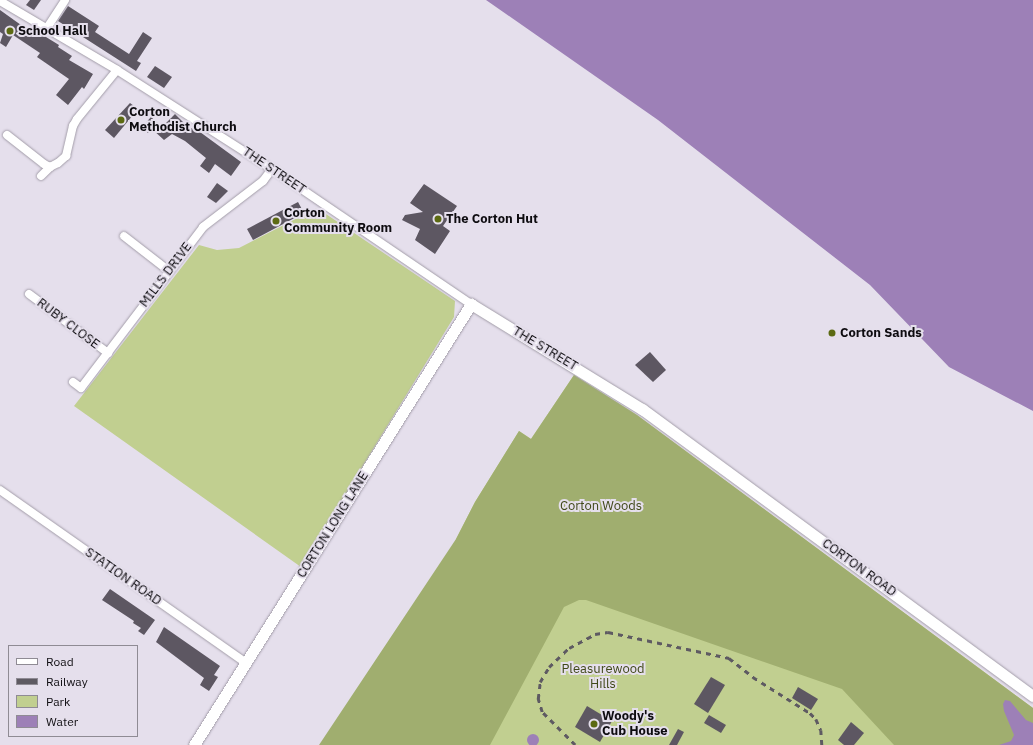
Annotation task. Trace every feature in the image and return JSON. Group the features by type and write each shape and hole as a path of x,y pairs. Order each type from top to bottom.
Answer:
{"main road":[{"name":"THE STREET","path":"471,304 642,409 684,440"},
{"name":"CORTON LONG LANE","path":"196,742 471,304"},
{"name":"CORTON ROAD","path":"684,440 1033,696"}],"street":[{"name":"THE STREET","path":"0,0 117,70 272,169 471,304"},
{"path":"47,28 65,0"},
{"path":"41,176 50,167 66,156 73,126 117,70"},
{"path":"7,135 50,167"},
{"name":"MILLS DRIVE","path":"73,382 81,388 202,227 263,181 272,169"},
{"path":"124,236 169,271"},
{"name":"RUBY CLOSE","path":"29,294 108,353"},
{"name":"STATION ROAD","path":"0,490 246,663"}],"green space":[{"path":"317,208 455,301 454,317 301,567 74,406 199,245 217,250 239,248"},
{"name":"Corton Woods","path":"574,375 637,415 1033,708 1033,745 489,745 456,539 475,502 519,431 531,439"},
{"name":"Corton Woods","path":"574,375 637,415 1033,708 1033,745 894,745 842,689 586,600 579,600 564,607 490,745 319,745 456,539 475,502 519,431 531,439"}],"water":[{"path":"486,0 1033,0 1033,411 949,367 870,285 658,120"},
{"path":"1005,700 1010,701 1026,720 1033,723 1033,745 999,745 1011,741 1014,735 1004,711 1003,704"},
{"path":"531,734 535,734 539,740 535,746 531,746 527,742 527,738"}],"building":[{"path":"30,0 41,0 34,10 26,5"},
{"path":"68,6 99,26 95,32 129,54 143,32 152,38 137,61 141,63 136,71 58,21"},
{"path":"0,10 28,30 33,29 59,45 58,47 72,56 69,60 93,74 84,89 82,87 68,105 56,95 69,79 37,57 40,53 13,35 6,47 0,43 3,34 0,32"},
{"path":"155,66 172,77 164,88 147,77"},
{"name":"Corton Methodist Church","path":"130,103 138,109 114,138 105,130"},
{"path":"175,114 187,126 200,132 241,162 231,176 215,164 209,173 200,166 206,158 185,141 172,134 164,140 152,129 148,133 142,127 151,117 162,127"},
{"path":"217,183 228,191 216,203 207,197"},
{"name":"The Corton Hut","path":"424,184 457,206 443,226 450,231 435,254 415,240 420,229 402,220 405,215 423,212 410,203"},
{"name":"Corton Community Room","path":"298,202 304,213 253,240 247,229"},
{"path":"650,352 666,370 653,382 635,365"},
{"path":"110,589 155,620 144,635 138,631 141,628 133,623 134,621 102,600"},
{"path":"164,627 220,666 214,675 218,677 209,691 200,685 204,678 156,642"},
{"path":"711,677 725,685 708,713 694,704"},
{"path":"798,687 818,699 811,710 792,698"},
{"name":"Woody's Cub House","path":"587,706 612,721 600,742 575,727"},
{"path":"709,715 726,725 721,733 704,723"},
{"path":"851,722 864,733 854,745 844,745 838,740"},
{"path":"678,729 684,732 677,745 669,745"}],"railway":[{"path":"575,745 542,712 538,699 540,682 549,667 569,648 595,634 608,632 729,658 753,677 810,713 816,719 821,730 822,745"}],"place":[{"name":"School Hall","path":"10,31"},
{"name":"Corton Methodist Church","path":"121,120"},
{"name":"The Corton Hut","path":"438,219"},
{"name":"Corton Community Room","path":"276,221"},
{"name":"Corton Sands","path":"832,333"},
{"name":"Woody's Cub House","path":"594,724"}],"park label":[{"name":"Pleasurewood Hills","path":"603,678"}]}
